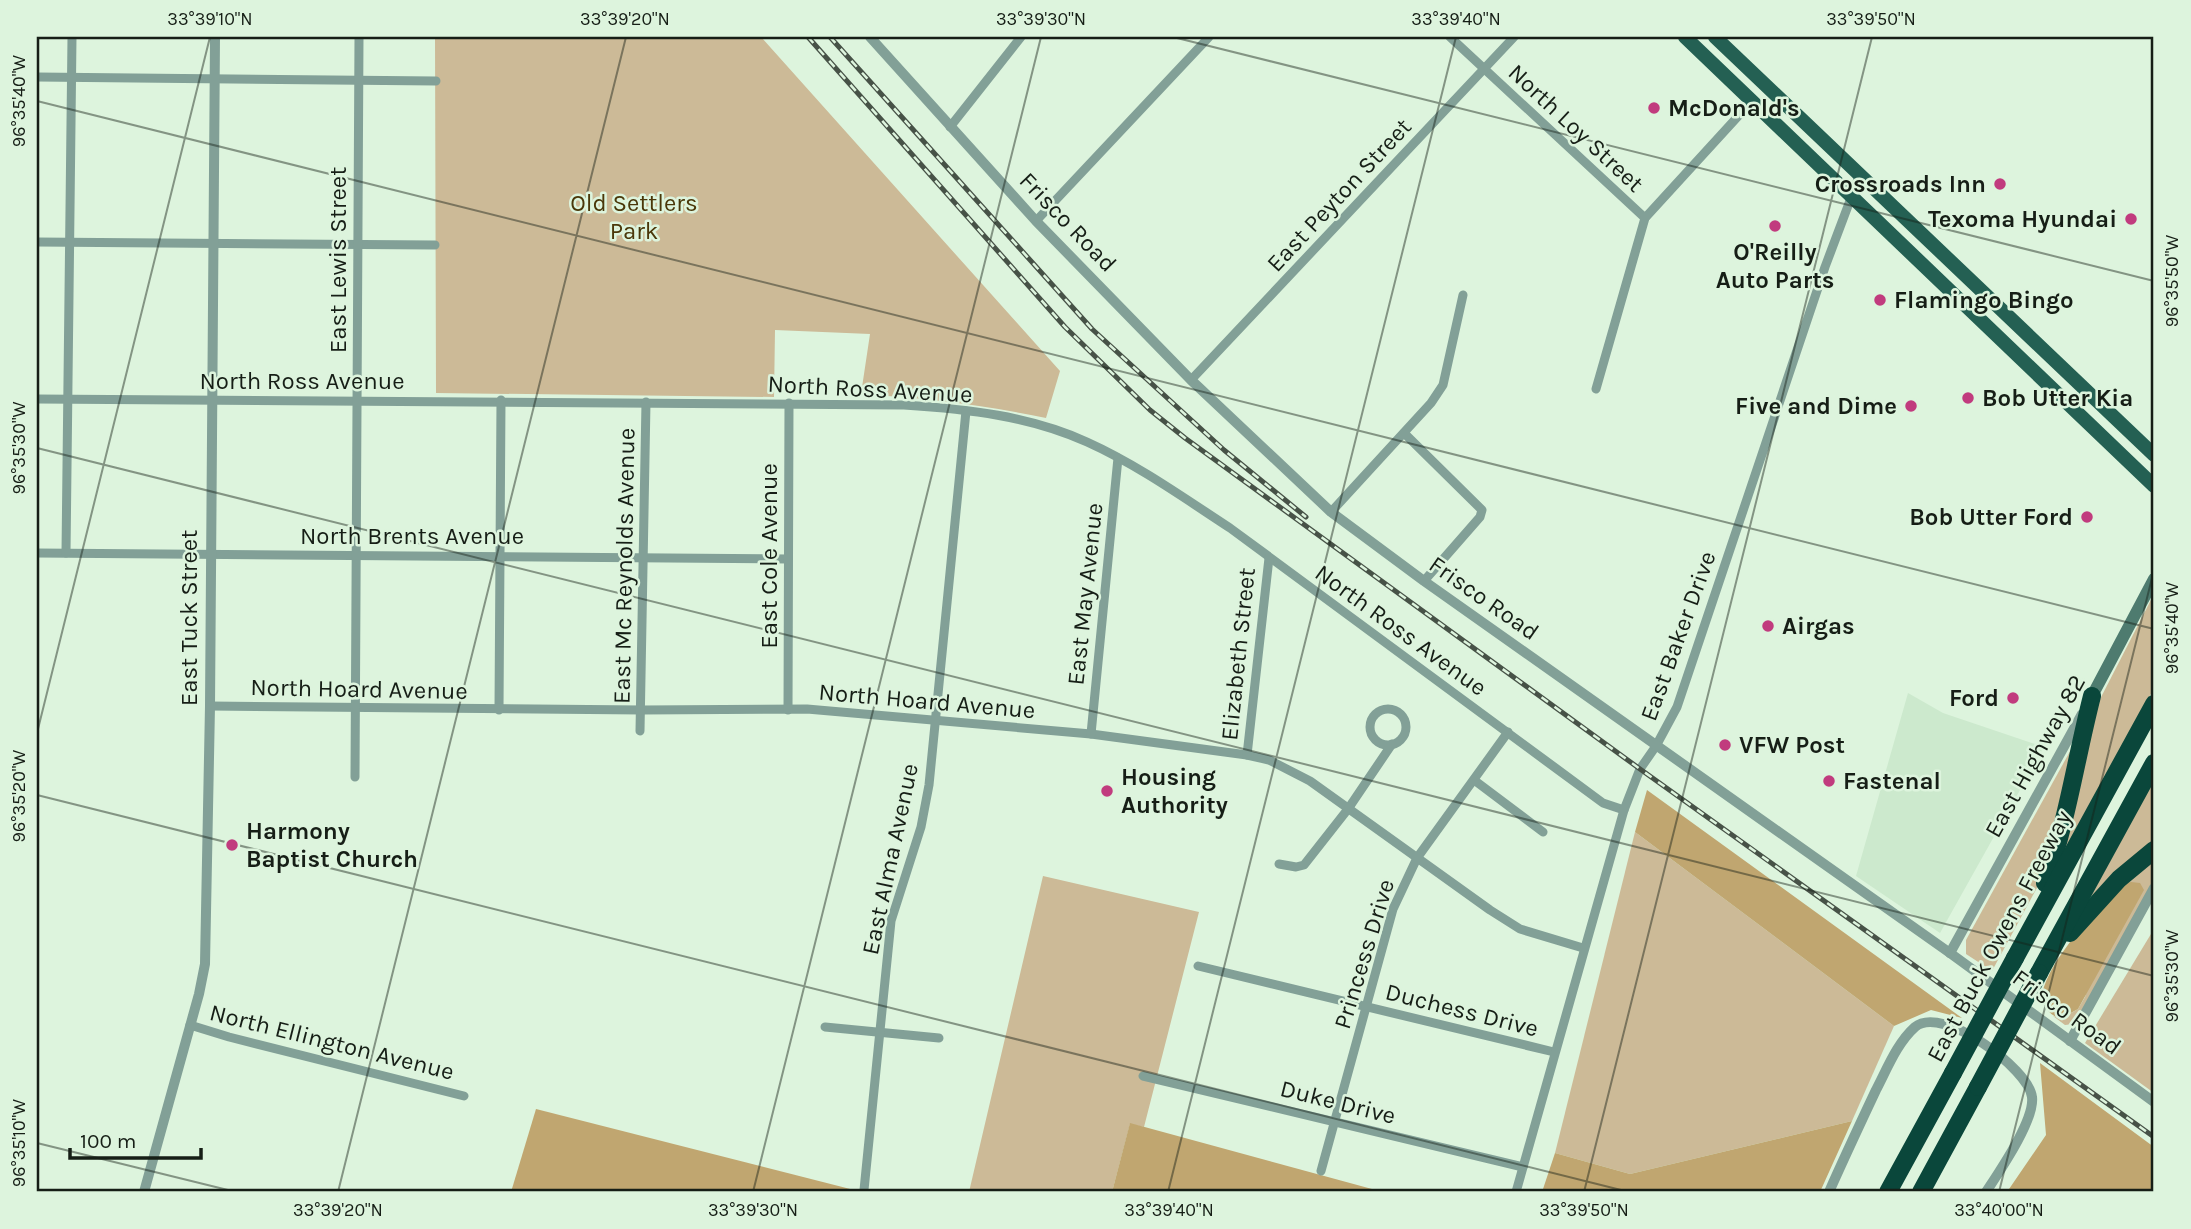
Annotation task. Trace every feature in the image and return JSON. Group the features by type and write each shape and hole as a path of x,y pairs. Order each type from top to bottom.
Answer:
{"highway":[{"path":"2024,940 2053,861 2092,696"},
{"name":"East Buck Owens Freeway","path":"1888,1192 2154,704"},
{"path":"1921,1192 2154,763"},
{"path":"2042,968 2119,879 2154,850"}],"main road":[{"path":"1685,37 2154,486"},
{"path":"1715,37 2154,455"},
{"name":"East Highway 82","path":"2092,696 2154,579"}],"street":[{"path":"66,553 72,37"},
{"name":"East Tuck Street","path":"144,1192 205,964 210,706 215,37"},
{"name":"East Lewis Street","path":"355,777 359,37"},
{"name":"Frisco Road","path":"870,37 1036,220 1191,380 1331,512 1424,581 1950,953 2154,1102"},
{"path":"950,127 1021,37"},
{"path":"1036,220 1209,37"},
{"name":"North Loy Street","path":"1450,37 1646,218"},
{"name":"East Peyton Street","path":"1191,380 1514,37"},
{"path":"37,77 436,81"},
{"path":"1596,389 1646,218 1752,101"},
{"name":"East Baker Drive","path":"1516,1192 1624,810 1640,769 1657,746 1677,707 1860,174"},
{"path":"37,242 435,245"},
{"path":"1331,512 1431,403 1443,385 1463,295"},
{"name":"North Ross Avenue","path":"37,399 501,400 905,405 1009,417 1048,427 1118,458 1230,528 1603,803 1624,810"},
{"path":"499,709 501,400"},
{"name":"East Mc Reynolds Avenue","path":"640,730 646,402"},
{"name":"East Cole Avenue","path":"788,710 789,403"},
{"name":"East Alma Avenue","path":"864,1190 891,921 921,827 929,785 966,411"},
{"path":"1404,433 1482,510 1480,517 1424,581"},
{"name":"East May Avenue","path":"1091,734 1118,458"},
{"name":"North Brents Avenue","path":"37,553 788,559"},
{"name":"Elizabeth Street","path":"1247,755 1269,558"},
{"name":"East Highway 82","path":"1950,953 2092,696"},
{"name":"North Hoard Avenue","path":"210,706 788,710 1091,734 1247,755 1269,761 1310,780 1520,929 1583,948"},
{"path":"1279,864 1296,867 1304,865 1348,809 1392,744 1405,734 1404,718 1396,710 1385,709 1374,716 1371,727 1375,739 1380,743 1392,744"},
{"name":"Princess Drive","path":"1321,1171 1393,909 1417,858 1508,732"},
{"path":"1474,780 1543,832"},
{"path":"2070,1041 2154,888"},
{"name":"Duchess Drive","path":"1198,966 1554,1052"},
{"path":"1829,1192 1894,1056 1917,1025 1943,1022 1964,1031 2020,1074 2026,1079 2032,1095 2029,1119 1986,1192"},
{"name":"North Ellington Avenue","path":"190,1025 464,1096"},
{"path":"825,1027 939,1038"},
{"name":"Duke Drive","path":"1143,1076 1523,1167"}],"shaded area":[{"path":"1908,693 1943,713 2044,747 1940,933 1856,876"},
{"path":"1647,790 1962,1018 1931,1010 1894,1026 1635,832"},
{"path":"2140,883 2144,890 2078,1009 2060,1019 2056,1017 2045,1006 2042,994 2054,965 2099,908 2122,884"},
{"path":"2040,1063 2154,1147 2154,1192 2007,1192 2046,1135"},
{"path":"536,1109 862,1192 511,1192"},
{"path":"1852,1121 1820,1192 1542,1192 1555,1153 1630,1174"},
{"path":"1130,1123 1383,1192 1112,1192"}],"green space":[{"name":"Old Settlers Park","path":"435,37 761,37 1060,371 1046,418 954,403 861,394 870,334 775,330 774,397 436,393"},
{"path":"2154,594 2154,688 2050,885 2097,705"},
{"path":"2074,744 2039,884 1992,971 1966,954 1966,940"},
{"path":"2154,780 2154,846 2091,896"},
{"path":"1635,832 1894,1026 1852,1121 1630,1174 1555,1153"},
{"path":"2154,856 2154,883 2074,1024 2065,1025 2053,1016 2061,1019 2078,1009 2085,997 2122,884"},
{"path":"1043,876 1199,912 1144,1127 1130,1124 1112,1192 969,1192"},
{"path":"2154,929 2154,1093 2085,1043"}],"railway":[{"path":"808,37 1065,327 1150,410 1640,769 2154,1137"},
{"path":"830,37 1092,329 1224,450 1306,517"}],"place":[{"name":"McDonald's","path":"1654,108"},
{"name":"Crossroads Inn","path":"2000,184"},
{"name":"Texoma Hyundai","path":"2131,219"},
{"name":"O'Reilly Auto Parts","path":"1775,226"},
{"name":"Flamingo Bingo","path":"1880,300"},
{"name":"Bob Utter Kia","path":"1968,398"},
{"name":"Five and Dime","path":"1911,406"},
{"name":"Bob Utter Ford","path":"2087,517"},
{"name":"Airgas","path":"1768,626"},
{"name":"Ford","path":"2013,698"},
{"name":"VFW Post","path":"1725,745"},
{"name":"Fastenal","path":"1829,781"},
{"name":"Housing Authority","path":"1107,791"},
{"name":"Harmony Baptist Church","path":"232,845"}]}
